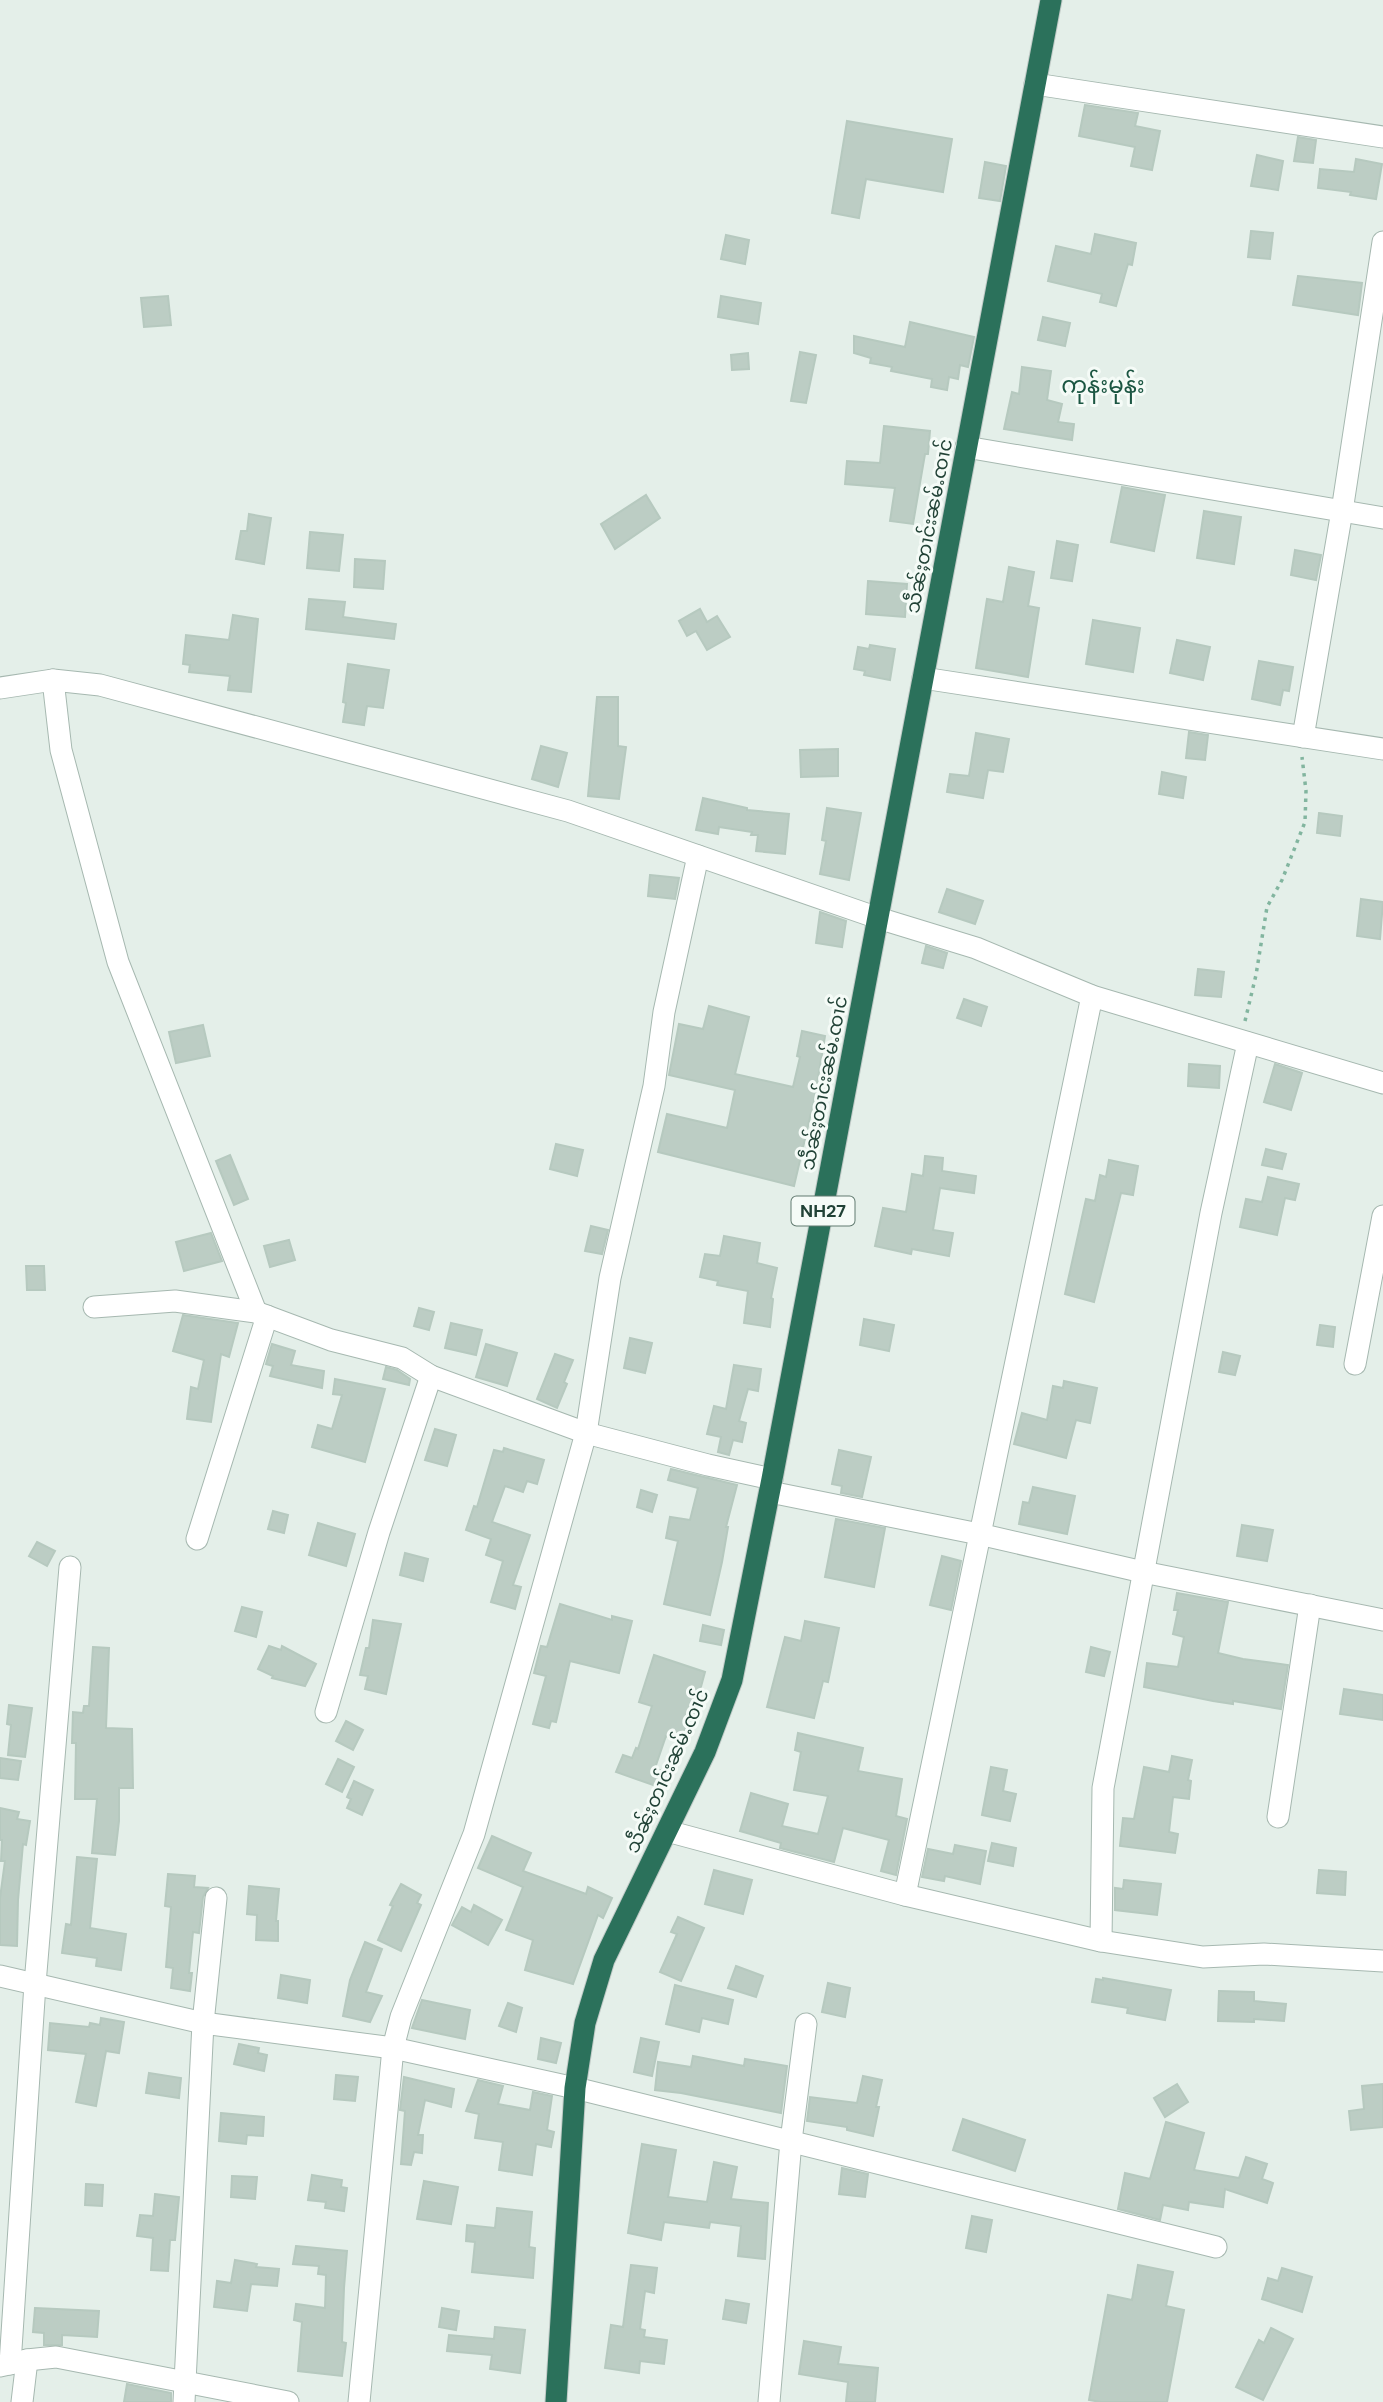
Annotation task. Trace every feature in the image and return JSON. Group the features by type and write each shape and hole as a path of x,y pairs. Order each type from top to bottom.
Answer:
{"highway":[{"name":"သဵၼ်ႈတၢင်းၼမ်ႉၸၢင်","path":"556,2402 575,2088 585,2023 604,1960 705,1752 732,1680 1051,0"}],"street":[{"path":"1035,84 1383,136"},
{"path":"1303,737 1342,511 1383,242"},
{"path":"966,447 1383,518"},
{"path":"923,678 1383,749"},
{"path":"53,680 61,750 118,962 262,1314 197,1539"},
{"path":"0,688 53,680 100,685 541,803 878,918 976,948 1092,996 1383,1083"},
{"path":"359,2402 393,2048 401,2017 474,1834 586,1433 611,1278 654,1086 664,1012 698,856"},
{"path":"905,1895 1092,996"},
{"path":"1101,1941 1103,1788 1244,1042"},
{"path":"1355,1364 1383,1216"},
{"path":"94,1307 174,1301 262,1314 331,1340 402,1358 431,1377 586,1433 708,1465 771,1485 1143,1572 1383,1620"},
{"path":"326,1712 379,1532 431,1377"},
{"path":"22,2402 12,2363 35,1984 70,1567"},
{"path":"1278,1817 1310,1605"},
{"path":"667,1831 905,1895 1101,1941 1203,1958 1264,1954 1383,1961"},
{"path":"185,2392 203,2023 216,1898"},
{"path":"0,1976 203,2023 393,2048 575,2088 1216,2247"},
{"path":"769,2402 791,2141 806,2024"},
{"path":"12,2363 55,2357 185,2392 288,2402"}],"path":[{"path":"1244,1042 1267,907 1282,880 1305,822 1307,791 1301,758 1303,737"}],"building":[{"path":"1085,105 1138,113 1135,126 1160,131 1152,170 1131,166 1135,147 1079,136"},
{"path":"847,121 952,139 943,192 866,179 859,218 832,213"},
{"path":"1298,137 1316,140 1313,163 1294,161"},
{"path":"1257,155 1283,161 1278,190 1251,186"},
{"path":"1356,159 1382,164 1376,199 1350,195 1351,192 1318,188 1320,169 1354,172"},
{"path":"985,162 1006,166 1000,201 979,198"},
{"path":"1251,231 1273,233 1270,259 1248,257"},
{"path":"1095,234 1136,243 1132,265 1128,264 1116,306 1100,302 1102,294 1048,281 1056,246 1091,254"},
{"path":"726,235 749,240 745,264 721,259"},
{"path":"1298,276 1362,283 1358,315 1293,305"},
{"path":"168,296 171,325 144,327 141,298"},
{"path":"721,296 761,303 758,324 718,317"},
{"path":"1043,317 1070,323 1065,346 1038,340"},
{"path":"910,322 974,337 968,367 960,365 958,379 949,377 947,390 931,387 932,379 891,371 892,367 870,363 871,358 854,353 854,336 905,347"},
{"path":"800,352 816,355 806,403 791,401"},
{"path":"748,353 749,369 732,370 731,355"},
{"path":"1022,367 1051,371 1047,400 1062,404 1058,422 1074,424 1072,440 1004,429 1012,392 1019,394"},
{"path":"884,426 930,431 928,454 925,454 913,524 890,521 895,488 845,484 847,461 880,463"},
{"path":"1122,487 1165,495 1154,551 1111,542"},
{"path":"646,495 660,518 615,549 601,524"},
{"path":"1204,511 1241,517 1234,564 1197,558"},
{"path":"249,514 271,518 264,564 236,559 241,531 247,531"},
{"path":"310,532 343,535 339,571 307,568"},
{"path":"1057,541 1078,545 1072,581 1051,578"},
{"path":"1295,550 1321,555 1316,580 1291,575"},
{"path":"355,559 385,561 383,589 354,587"},
{"path":"1009,567 1034,572 1028,606 1039,608 1028,677 976,668 987,599 1003,602"},
{"path":"868,581 907,584 905,617 866,614"},
{"path":"309,599 345,602 343,617 396,624 394,639 306,629"},
{"path":"700,609 707,622 717,616 730,637 707,650 696,631 687,636 679,621"},
{"path":"233,615 258,619 251,692 228,690 230,676 189,672 190,665 183,664 186,635 229,640"},
{"path":"1093,620 1140,628 1133,672 1086,664"},
{"path":"1177,640 1210,647 1203,680 1170,673"},
{"path":"870,645 895,649 890,680 864,675 865,671 854,669 858,647 869,649"},
{"path":"1259,661 1293,667 1289,691 1283,690 1280,705 1252,699"},
{"path":"348,664 389,670 383,708 367,706 364,725 343,722"},
{"path":"597,697 618,697 618,746 626,747 619,799 588,796"},
{"path":"1189,732 1208,735 1205,760 1186,758"},
{"path":"976,733 1009,739 1003,772 988,770 983,798 947,792 950,774 969,776"},
{"path":"541,746 567,753 558,787 532,779"},
{"path":"838,749 838,776 801,777 800,750"},
{"path":"1162,772 1186,777 1183,798 1159,794"},
{"path":"703,798 747,810 789,814 785,854 756,851 758,835 751,835 752,832 719,827 718,834 696,830"},
{"path":"827,808 861,813 849,880 820,874 826,841 822,840"},
{"path":"1319,813 1342,816 1340,836 1317,833"},
{"path":"650,875 679,878 675,899 648,896"},
{"path":"947,889 983,901 975,924 939,912"},
{"path":"1361,899 1383,902 1380,939 1357,936"},
{"path":"820,912 846,921 842,947 816,943"},
{"path":"926,946 947,953 943,968 922,963"},
{"path":"1198,969 1224,972 1221,997 1195,995"},
{"path":"964,999 987,1007 981,1026 957,1018"},
{"path":"709,1006 749,1017 735,1074 793,1087 800,1057 797,1056 802,1031 825,1036 815,1096 794,1186 658,1152 667,1114 727,1128 735,1090 669,1075 679,1024 703,1029"},
{"path":"203,1025 210,1056 176,1063 169,1032"},
{"path":"1189,1064 1220,1066 1219,1088 1188,1086"},
{"path":"1275,1064 1302,1073 1291,1110 1264,1102"},
{"path":"556,1144 583,1150 577,1176 550,1169"},
{"path":"1266,1149 1286,1154 1282,1169 1262,1165"},
{"path":"230,1155 248,1199 234,1205 216,1161"},
{"path":"925,1156 943,1158 942,1171 976,1176 974,1193 940,1188 933,1230 953,1233 949,1256 912,1249 911,1254 875,1246 883,1208 906,1212 912,1174 923,1176"},
{"path":"1109,1160 1138,1166 1133,1195 1121,1193 1094,1302 1065,1294 1086,1199 1095,1201 1100,1175 1106,1177"},
{"path":"1268,1177 1299,1184 1295,1200 1285,1198 1277,1235 1240,1227 1246,1199 1262,1202"},
{"path":"591,1226 608,1230 602,1254 585,1251"},
{"path":"211,1233 222,1261 184,1271 176,1242"},
{"path":"724,1236 760,1243 757,1263 777,1268 771,1298 770,1327 744,1323 748,1291 717,1285 718,1281 700,1277 705,1254 720,1256"},
{"path":"289,1240 295,1260 270,1267 264,1246"},
{"path":"26,1266 44,1266 45,1290 27,1290"},
{"path":"419,1308 434,1312 429,1330 414,1326"},
{"path":"183,1315 238,1323 229,1357 221,1354 211,1422 187,1419 191,1387 198,1389 204,1360 173,1351"},
{"path":"864,1319 894,1325 889,1351 860,1345"},
{"path":"451,1323 482,1330 476,1355 445,1348"},
{"path":"1320,1325 1335,1327 1333,1347 1317,1345"},
{"path":"630,1338 652,1343 645,1373 624,1368"},
{"path":"272,1344 295,1351 291,1365 324,1371 322,1388 270,1376 273,1366 266,1364"},
{"path":"486,1344 517,1353 507,1386 476,1377"},
{"path":"1223,1352 1240,1356 1235,1375 1219,1372"},
{"path":"555,1354 573,1360 557,1408 537,1399"},
{"path":"734,1365 761,1369 758,1391 748,1389 739,1421 746,1423 742,1442 733,1440 729,1455 718,1452 721,1437 707,1434 714,1406 726,1409"},
{"path":"386,1367 397,1370 410,1379 409,1385 383,1379"},
{"path":"335,1379 385,1389 365,1462 312,1447 318,1425 332,1429 342,1395 333,1394"},
{"path":"1064,1381 1097,1388 1090,1423 1076,1420 1066,1458 1014,1444 1022,1413 1047,1420 1053,1386 1063,1388"},
{"path":"435,1429 456,1435 447,1466 425,1460"},
{"path":"504,1448 544,1460 537,1484 527,1481 523,1492 505,1486 492,1522 530,1535 513,1585 521,1587 515,1609 491,1602 503,1561 486,1555 491,1539 466,1530 474,1506 477,1507 494,1450 503,1452"},
{"path":"839,1450 871,1457 862,1497 841,1493 842,1486 832,1484"},
{"path":"671,1469 737,1485 726,1527 722,1562 710,1615 664,1604 678,1541 666,1538 670,1517 690,1520 698,1488 668,1480"},
{"path":"1033,1487 1075,1496 1067,1534 1019,1524 1023,1502 1029,1503"},
{"path":"641,1490 657,1495 652,1512 637,1507"},
{"path":"273,1511 288,1515 284,1533 268,1529"},
{"path":"836,1519 885,1528 874,1587 825,1577"},
{"path":"318,1523 355,1534 346,1566 309,1555"},
{"path":"1242,1525 1273,1530 1267,1561 1237,1556"},
{"path":"37,1542 55,1551 47,1566 29,1556"},
{"path":"405,1553 428,1559 423,1581 400,1575"},
{"path":"942,1556 961,1561 951,1610 930,1605"},
{"path":"1177,1593 1228,1602 1218,1653 1288,1665 1281,1709 1233,1701 1233,1704 1213,1701 1144,1687 1147,1663 1178,1667 1184,1637 1173,1634 1178,1610 1174,1610"},
{"path":"560,1604 612,1620 612,1616 632,1621 619,1673 570,1661 556,1722 551,1721 549,1728 533,1724 546,1676 534,1673 541,1646 547,1647"},
{"path":"242,1607 262,1612 256,1637 235,1631"},
{"path":"373,1620 401,1624 386,1694 365,1689 368,1676 360,1675 366,1648 369,1648"},
{"path":"805,1621 839,1628 828,1682 823,1681 814,1718 767,1707 785,1637 801,1641"},
{"path":"703,1625 724,1630 721,1645 700,1641"},
{"path":"269,1646 281,1650 282,1646 316,1664 305,1686 272,1678 273,1676 258,1669"},
{"path":"93,1647 109,1648 106,1728 132,1729 133,1788 119,1788 115,1855 92,1853 97,1799 75,1799 76,1743 72,1743 73,1712 83,1713 84,1706 89,1706"},
{"path":"1091,1647 1110,1652 1104,1676 1086,1672"},
{"path":"654,1655 705,1672 692,1720 688,1719 682,1741 666,1736 655,1768 662,1771 656,1786 616,1772 623,1755 632,1758 636,1748 638,1749 652,1706 639,1702"},
{"path":"1344,1689 1383,1695 1383,1720 1340,1714"},
{"path":"9,1705 32,1708 25,1757 8,1755 11,1725 7,1724"},
{"path":"346,1721 363,1730 353,1750 336,1741"},
{"path":"798,1733 863,1748 858,1771 902,1779 896,1816 907,1819 896,1875 881,1871 889,1840 843,1828 834,1862 780,1848 781,1843 740,1831 751,1793 788,1804 782,1826 818,1834 828,1796 794,1790 801,1752 795,1750"},
{"path":"1172,1756 1192,1760 1188,1780 1191,1781 1189,1799 1173,1797 1169,1832 1178,1834 1175,1853 1120,1846 1123,1818 1134,1819 1144,1767 1169,1772"},
{"path":"0,1758 21,1761 18,1780 0,1778"},
{"path":"338,1759 354,1767 342,1792 326,1784"},
{"path":"991,1767 1007,1770 1003,1791 1016,1794 1010,1821 982,1815"},
{"path":"354,1781 373,1790 362,1815 347,1808 351,1799 347,1797"},
{"path":"0,1808 19,1812 17,1819 30,1821 26,1845 23,1844 17,1946 0,1945 0,1898 5,1861 1,1861"},
{"path":"492,1836 531,1853 523,1871 586,1894 588,1887 612,1898 603,1918 598,1915 573,1984 525,1970 533,1940 506,1930 523,1887 478,1868"},
{"path":"992,1843 1016,1848 1013,1866 988,1861"},
{"path":"955,1845 986,1851 980,1884 945,1876 944,1881 922,1877 928,1849 953,1854"},
{"path":"77,1857 97,1859 90,1928 126,1934 121,1970 96,1966 97,1958 62,1953 66,1924 71,1925"},
{"path":"714,1870 752,1880 743,1914 705,1904"},
{"path":"1319,1870 1346,1872 1345,1895 1317,1893"},
{"path":"168,1874 195,1876 194,1887 208,1888 203,1897 199,1933 193,1932 190,1991 171,1988 173,1968 166,1967 171,1907 165,1906"},
{"path":"1124,1880 1161,1884 1157,1915 1115,1910 1115,1888 1123,1889"},
{"path":"401,1884 421,1895 417,1903 421,1905 401,1951 378,1940 393,1906 390,1905"},
{"path":"249,1886 279,1889 276,1921 278,1941 256,1940 257,1915 247,1914"},
{"path":"474,1905 502,1920 488,1945 452,1925 462,1907 471,1912"},
{"path":"678,1917 704,1928 681,1981 660,1972 677,1934 671,1932"},
{"path":"365,1942 382,1949 366,1992 382,1996 370,2022 343,2016 350,1980"},
{"path":"736,1966 763,1976 756,1997 728,1988"},
{"path":"281,1975 310,1980 307,2003 278,1998"},
{"path":"1096,1979 1171,1990 1165,2020 1127,2013 1128,2008 1092,2002"},
{"path":"828,1983 850,1988 845,2017 822,2012"},
{"path":"675,1985 733,2000 728,2024 702,2018 699,2032 666,2024"},
{"path":"1219,1991 1254,1992 1254,2001 1286,2004 1284,2021 1218,2021"},
{"path":"422,2000 470,2010 465,2039 412,2028"},
{"path":"508,2003 522,2008 516,2032 499,2026"},
{"path":"101,2018 124,2022 119,2053 106,2051 96,2106 76,2102 86,2054 48,2050 50,2023 89,2027 90,2023 100,2025"},
{"path":"541,2038 561,2043 556,2063 538,2059"},
{"path":"641,2038 659,2042 652,2076 634,2072"},
{"path":"239,2044 259,2048 258,2053 267,2055 264,2071 234,2064"},
{"path":"693,2056 744,2066 745,2059 787,2066 781,2113 655,2090 658,2062 691,2067"},
{"path":"149,2073 181,2078 179,2098 146,2093"},
{"path":"336,2075 358,2077 355,2101 334,2099"},
{"path":"863,2076 882,2080 873,2136 847,2130 847,2127 807,2121 810,2097 857,2103"},
{"path":"404,2077 454,2089 451,2107 425,2100 418,2135 423,2135 422,2153 414,2152 411,2165 401,2164 405,2111 400,2110"},
{"path":"478,2080 503,2086 498,2104 530,2110 533,2092 552,2096 547,2130 554,2132 551,2147 536,2144 532,2175 499,2170 503,2142 475,2138 479,2114 466,2111"},
{"path":"1177,2084 1188,2102 1165,2117 1154,2098"},
{"path":"1383,2084 1383,2127 1351,2130 1349,2111 1364,2109 1362,2086"},
{"path":"221,2113 264,2117 263,2136 247,2135 246,2144 219,2141"},
{"path":"963,2119 1025,2140 1015,2171 953,2150"},
{"path":"1166,2122 1204,2133 1194,2170 1239,2178 1246,2157 1267,2164 1262,2179 1273,2183 1267,2203 1225,2189 1223,2207 1189,2202 1188,2210 1163,2205 1160,2220 1118,2209 1125,2173 1150,2179"},
{"path":"642,2144 676,2150 668,2197 707,2202 714,2162 737,2167 731,2199 768,2203 765,2259 738,2256 741,2226 710,2222 709,2228 664,2222 661,2240 628,2233"},
{"path":"842,2168 868,2174 865,2197 839,2194"},
{"path":"312,2175 342,2180 341,2187 347,2188 344,2211 325,2208 326,2202 308,2200"},
{"path":"232,2176 257,2177 255,2199 231,2197"},
{"path":"424,2181 458,2187 451,2224 417,2219"},
{"path":"86,2184 103,2185 102,2206 85,2205"},
{"path":"155,2194 179,2197 175,2240 170,2240 168,2271 151,2270 153,2238 137,2236 140,2215 153,2216"},
{"path":"497,2208 532,2212 529,2247 535,2248 533,2278 472,2272 475,2242 466,2241 467,2225 495,2228"},
{"path":"972,2216 992,2220 986,2252 966,2248"},
{"path":"296,2246 347,2251 342,2342 346,2343 342,2376 298,2371 302,2322 294,2320 296,2304 325,2308 326,2275 318,2274 319,2266 293,2264"},
{"path":"235,2260 257,2264 256,2267 279,2269 277,2286 251,2284 247,2311 214,2307 217,2281 231,2283"},
{"path":"631,2265 657,2268 654,2293 645,2291 640,2329 645,2330 644,2337 667,2340 664,2364 640,2361 639,2373 605,2368 611,2325 623,2327"},
{"path":"1138,2265 1173,2272 1166,2306 1184,2310 1167,2402 1089,2400 1108,2295 1132,2300"},
{"path":"1282,2268 1312,2277 1302,2312 1262,2299 1268,2278 1278,2281"},
{"path":"726,2300 749,2304 746,2323 723,2319"},
{"path":"35,2308 99,2311 97,2337 62,2335 62,2345 44,2345 44,2333 33,2332"},
{"path":"442,2308 459,2311 456,2330 439,2327"},
{"path":"495,2327 525,2330 520,2373 490,2369 492,2355 447,2351 449,2335 494,2339"},
{"path":"1271,2328 1293,2339 1263,2400 1236,2387 1259,2340 1264,2343"},
{"path":"804,2341 841,2347 838,2364 878,2368 875,2402 846,2402 848,2382 799,2374"},
{"path":"127,2384 171,2393 171,2402 124,2402"}],"district":[{"name":"ကုန်းမုန်း","path":"1103,385"}]}
